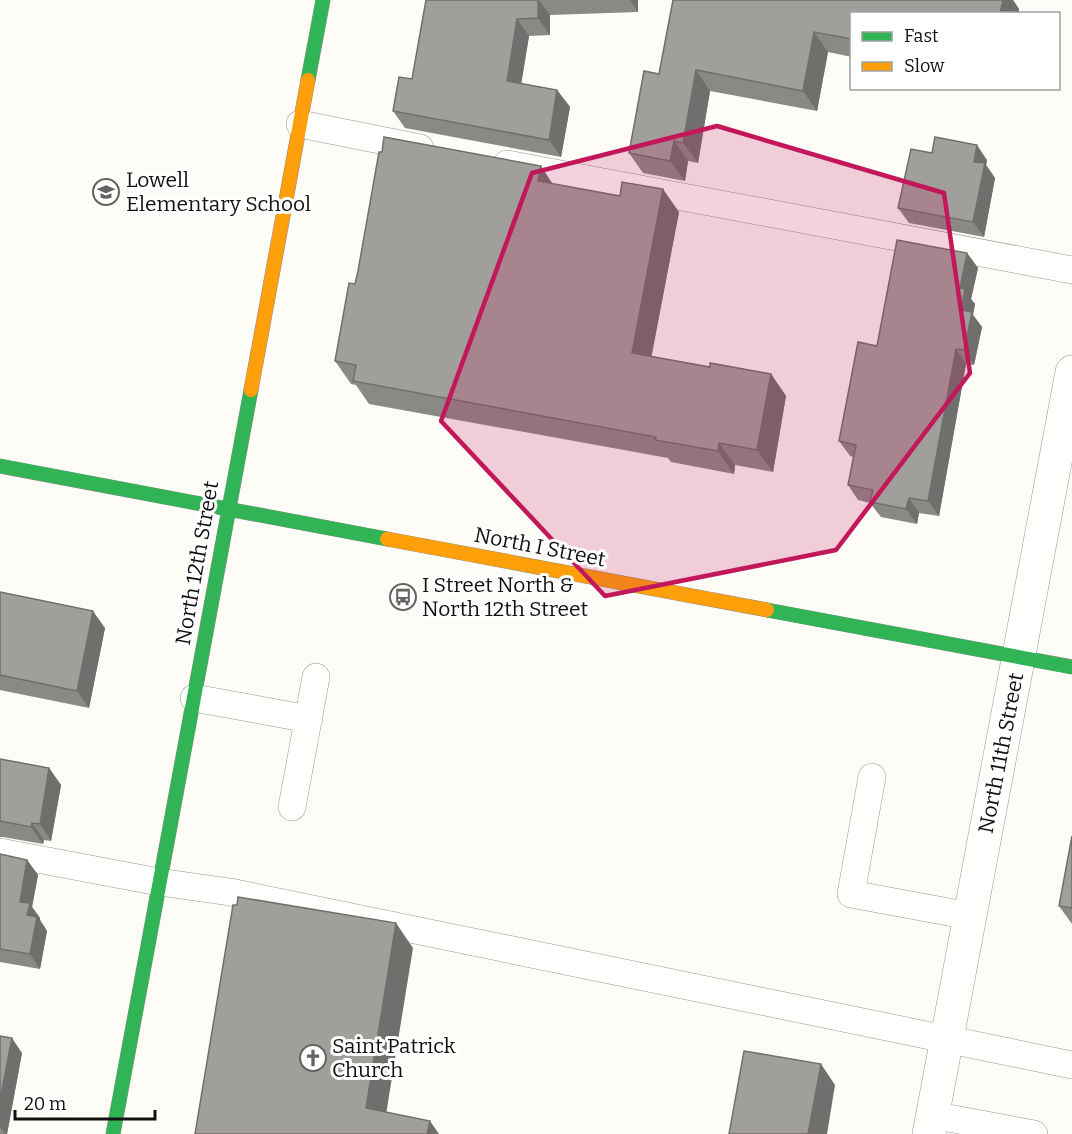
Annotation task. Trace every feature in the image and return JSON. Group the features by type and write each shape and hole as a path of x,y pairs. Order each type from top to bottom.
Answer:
{"street":[{"name":"North 12th Street","path":"112,1134 323,0"},
{"name":"North 11th Street","path":"930,1125 1072,372"},
{"name":"North I Street","path":"0,466 1072,667"}],"lane":[{"path":"300,124 446,153"},
{"path":"481,159 1072,270"},
{"path":"292,807 316,677"},
{"path":"194,698 309,719"},
{"path":"872,777 851,894 970,916"},
{"path":"0,852 159,882 230,892 946,1041 1072,1065"},
{"path":"930,1125 1034,1134"}],"highlighted area":[{"path":"717,126 944,193 970,373 836,550 605,596 441,421 532,173"}],"building":[{"path":"426,0 538,0 538,18 517,19 507,81 557,90 549,140 393,111 399,77 412,79"},
{"path":"673,0 1003,0 1000,12 850,12 850,39 814,32 803,91 696,70 683,143 674,141 670,161 629,153 644,71 659,74"},
{"path":"384,137 541,166 538,181 620,196 622,182 663,189 632,353 710,367 710,363 771,374 757,450 719,443 718,451 655,440 656,437 353,381 356,365 335,361 349,283 355,284 358,271 379,152 382,152"},
{"path":"935,137 977,145 974,162 985,163 973,222 898,208 911,149 932,153"},
{"path":"897,240 967,253 960,288 965,289 961,310 972,312 964,350 956,349 928,501 909,498 906,509 870,502 873,490 848,485 856,445 839,441 858,342 877,346"},
{"path":"0,592 93,611 77,691 0,675"},
{"path":"0,759 49,768 40,824 32,823 31,827 0,821"},
{"path":"1072,836 1072,908 1059,906"},
{"path":"0,854 27,860 20,902 30,903 27,915 37,917 30,954 0,949"},
{"name":"Saint Patrick Church","path":"238,897 396,923 366,1108 430,1121 427,1134 195,1134 233,905 237,905"},
{"path":"0,1036 12,1038 0,1100"},
{"path":"744,1051 821,1064 808,1134 729,1134"}],"traffic: fast":[{"path":"308,80 323,0"},
{"path":"113,1134 251,390"},
{"path":"0,466 387,539"},
{"path":"767,610 1072,667"}],"traffic: slow":[{"path":"251,390 308,80"},
{"path":"387,539 767,610"}],"place":[{"name":"Lowell Elementary School","path":"106,192"},
{"name":"I Street North & North 12th Street","path":"403,597"},
{"name":"Saint Patrick Church","path":"313,1058"}]}
